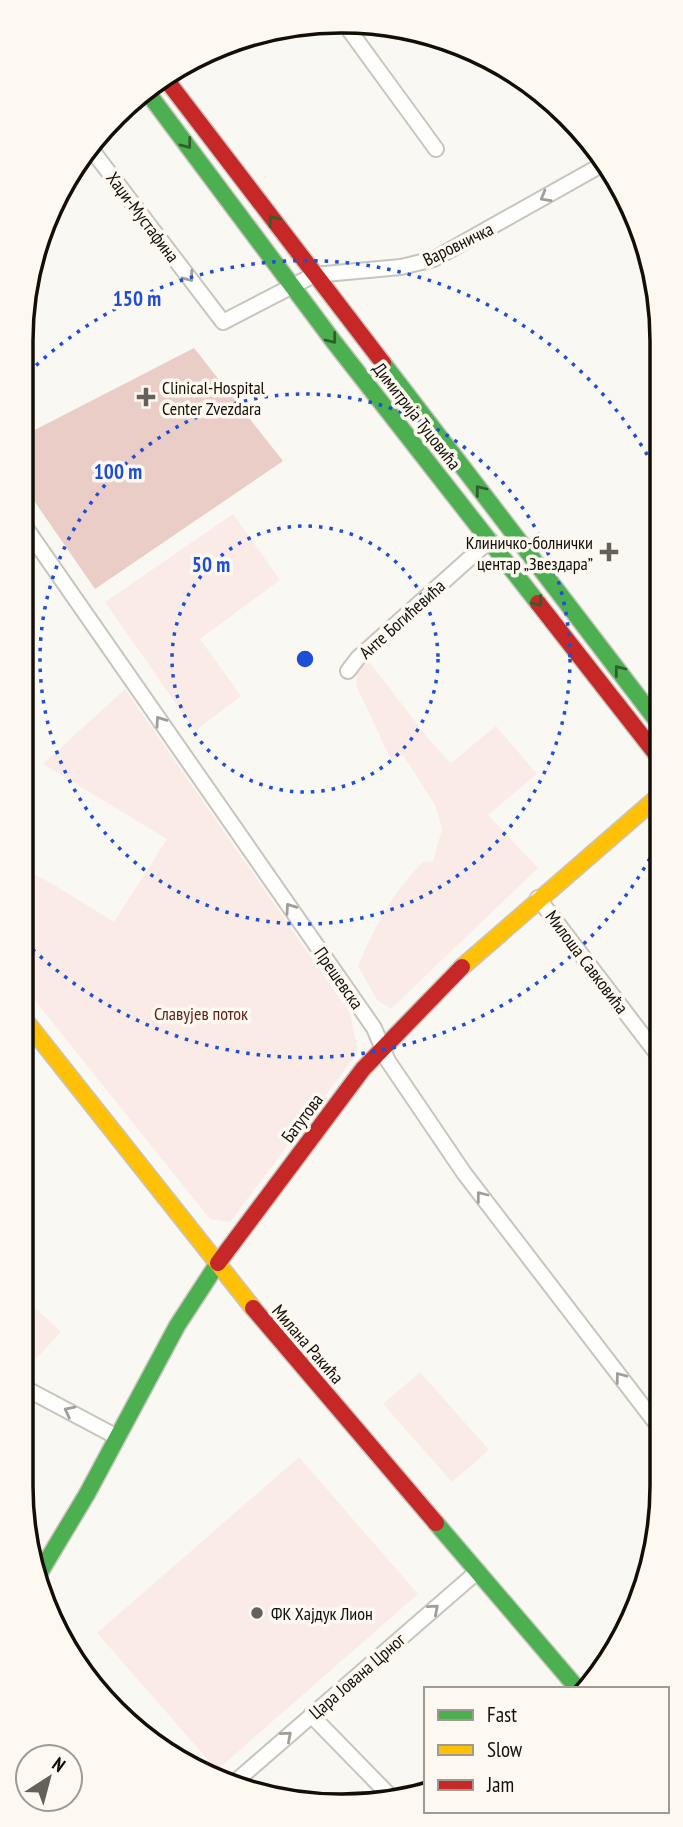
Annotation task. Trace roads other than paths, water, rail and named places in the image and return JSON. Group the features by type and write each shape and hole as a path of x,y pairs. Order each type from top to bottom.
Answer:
{"main road":[{"name":"Димитрија Туцовића","path":"170,85 650,711"},
{"name":"Димитрија Туцовића","path":"152,99 290,285 650,745"},
{"name":"Батутова","path":"44,1565 87,1494 177,1326 216,1265 382,1046 445,982 538,898 650,803"},
{"name":"Милана Ракића","path":"33,1030 216,1265 575,1686"},
{"name":"Батутова","path":"41,1554 61,1534"}],"street":[{"path":"352,33 436,149"},
{"name":"Хаџи-Мустафина","path":"96,155 223,322"},
{"name":"Варовничка","path":"223,322 290,285 314,275 427,261 596,168"},
{"name":"Прешевска","path":"33,539 374,1028 395,1071 464,1173 650,1415"},
{"name":"Анте Богићевића","path":"348,671 358,658 490,540"},
{"name":"Милоша Савковића","path":"538,898 650,1045"},
{"path":"33,1392 117,1437"},
{"name":"Цара Јована Црног","path":"241,1777 478,1571"},
{"path":"311,1715 385,1791"}],"place":[{"name":"Clinical-Hospital Center Zvezdara","path":"146,397"},
{"name":"Клиничко-болнички центар „Звездара”","path":"609,552"},
{"name":"ФК Хајдук Лион","path":"257,1613"}],"park label":[{"name":"Славујев поток","path":"201,1013"}]}
